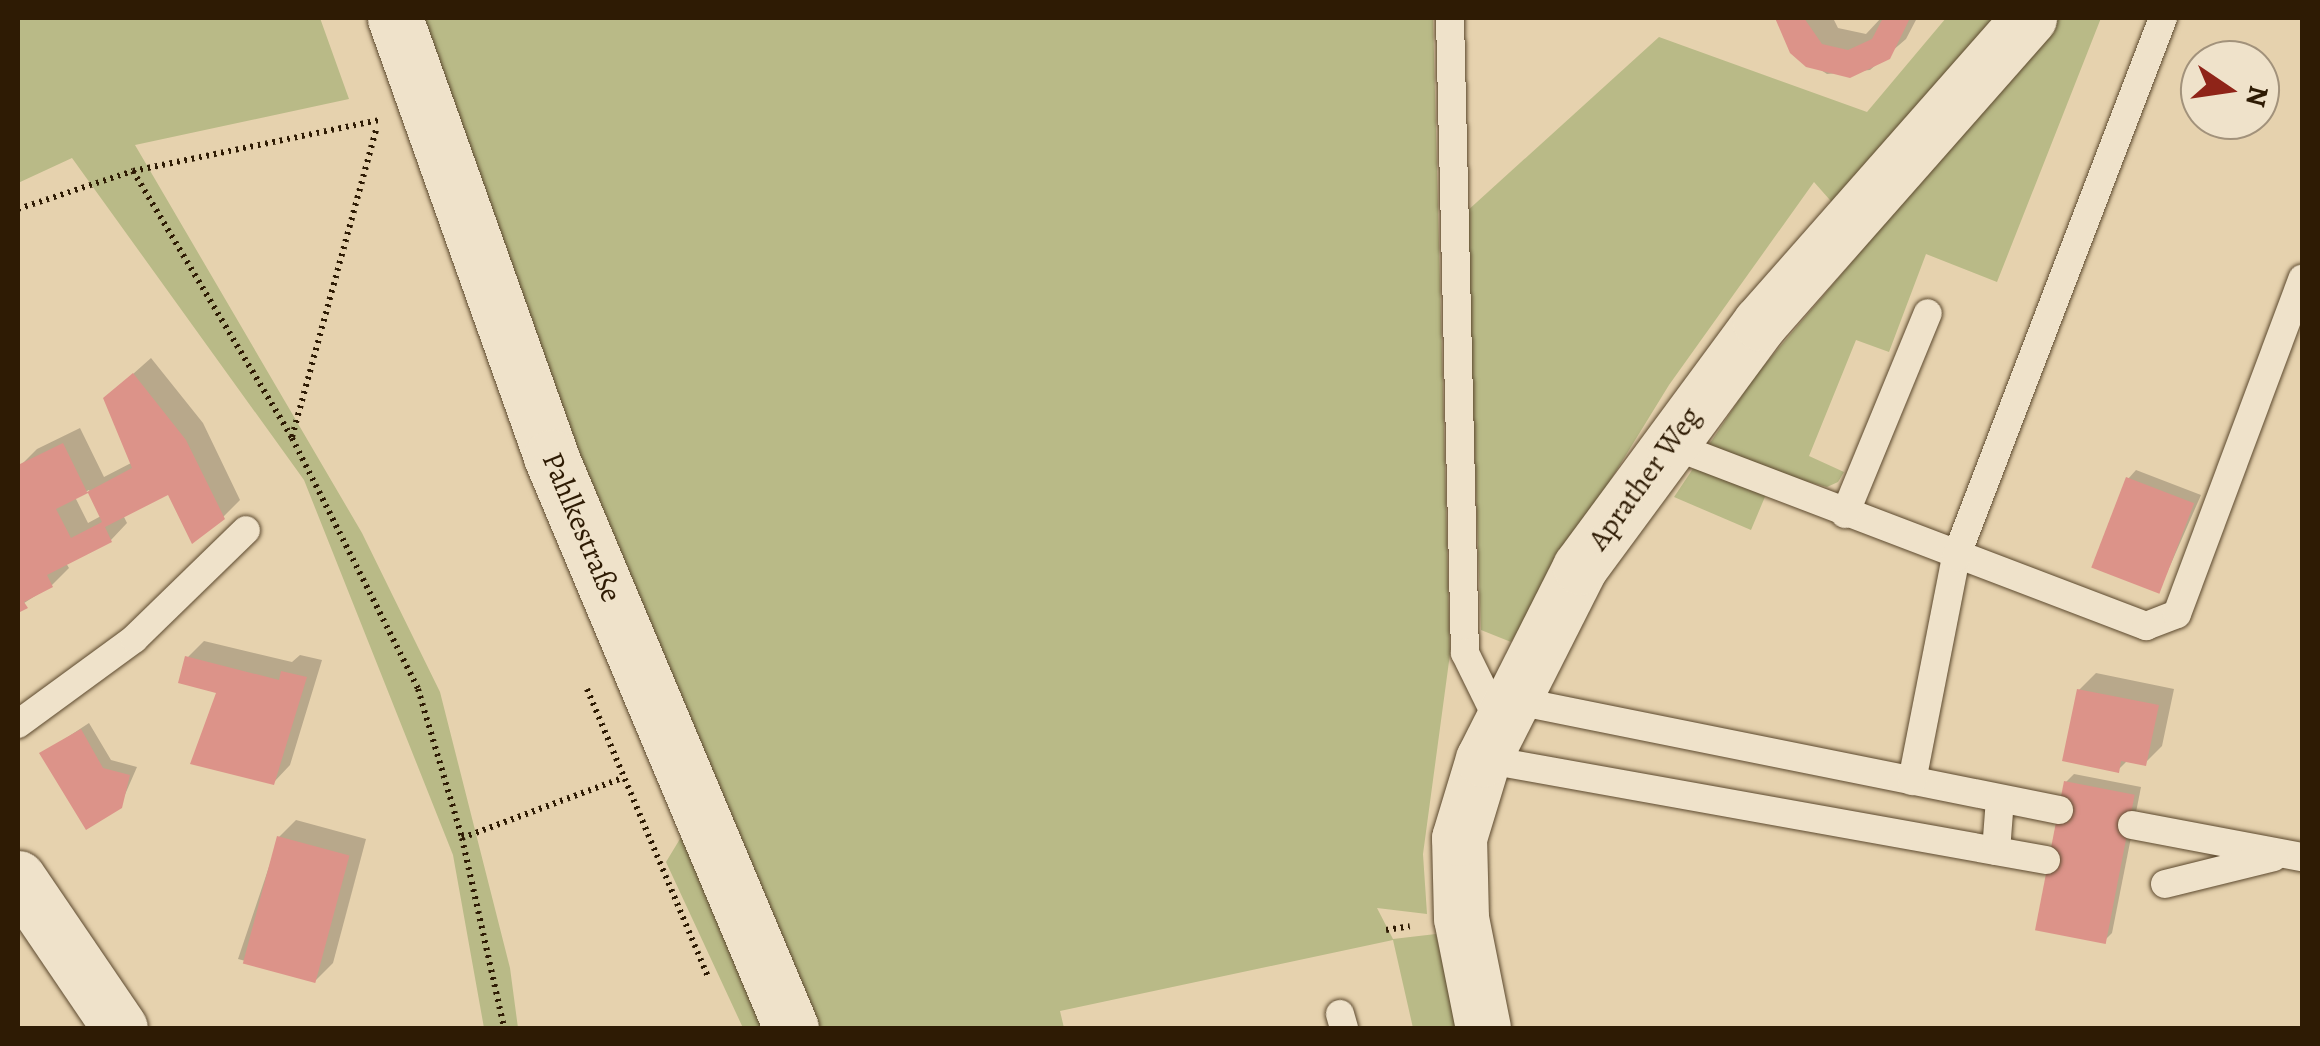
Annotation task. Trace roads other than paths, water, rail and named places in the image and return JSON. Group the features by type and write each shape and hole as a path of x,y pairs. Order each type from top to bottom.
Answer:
{"street":[{"name":"Pahlkestraße","path":"395,18 550,457 791,1028"},
{"name":"Aprather Weg","path":"1483,1028 1461,918 1458,838 1498,727 1580,567 1666,443 1760,323 2029,18"},
{"path":"18,878 120,1028"}],"lane":[{"path":"1450,18 1466,653 1498,727"},
{"path":"1912,781 1956,556 2163,18"},
{"path":"1666,443 2146,626 2177,614 2302,279"},
{"path":"1844,514 1928,313"},
{"path":"18,724 134,639 246,530"},
{"path":"1498,727 1912,781 2058,810"},
{"path":"1498,727 1996,851 2046,860"},
{"path":"1996,851 2000,799"},
{"path":"2132,825 2294,856"},
{"path":"2165,884 2294,856"}]}
